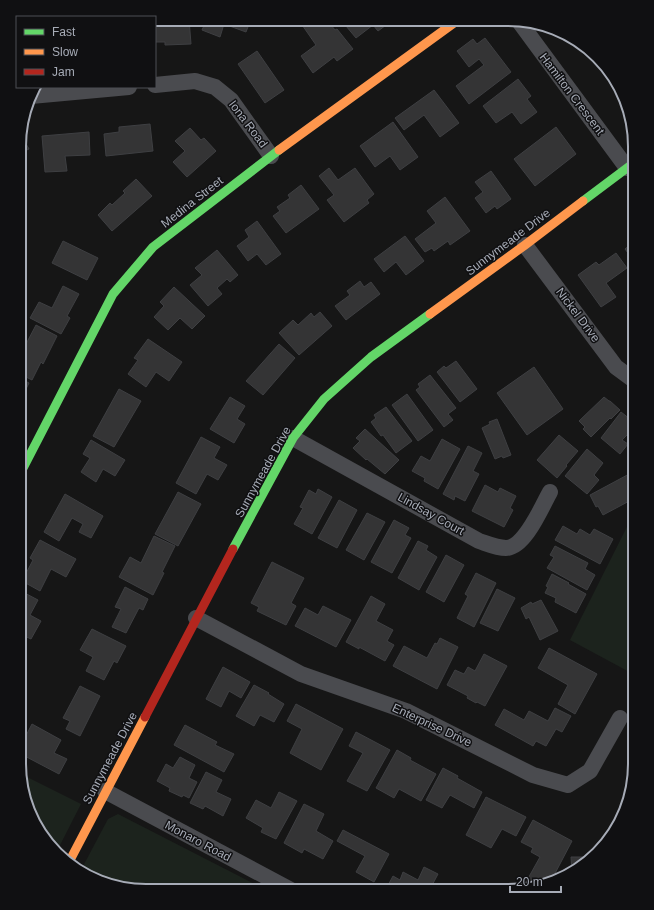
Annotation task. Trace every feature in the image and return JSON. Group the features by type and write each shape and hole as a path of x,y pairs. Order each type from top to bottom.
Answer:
{"street":[{"name":"Medina Street","path":"26,462 113,294 153,247 271,156 450,26"},
{"name":"Hamilton Crescent","path":"524,27 628,161"},
{"name":"Iona Road","path":"156,84 195,81 215,87 231,100 271,156"},
{"path":"37,95 118,88"},
{"name":"Sunnymeade Drive","path":"71,858 196,618 293,438 324,399 371,357 525,245 628,167"},
{"name":"Nickel Drive","path":"525,245 616,367 628,376"},
{"name":"Lindsay Court","path":"293,438 479,541 495,546 508,548 520,542 528,532 550,492"},
{"name":"Enterprise Drive","path":"196,618 301,674 406,711 533,775 568,785 590,771 620,718"},
{"name":"Monaro Road","path":"106,791 280,884"}],"shaded area":[{"path":"628,525 628,671 570,640"},
{"path":"27,777 81,804 59,847 38,817 32,802"},
{"path":"118,814 254,884 146,884 115,880 100,875 83,866 108,819"}],"building":[{"path":"156,26 190,26 191,44 165,45 165,42 156,42"},
{"path":"204,26 223,26 220,37 202,30"},
{"path":"230,26 248,26 246,32"},
{"path":"303,26 332,26 335,30 337,29 353,49 337,61 334,57 313,73 301,56 316,45"},
{"path":"346,26 372,26 356,38"},
{"path":"374,26 385,26 378,31"},
{"path":"485,38 511,72 469,104 456,86 484,65 479,59 469,67 457,51 473,39 477,44"},
{"path":"257,51 284,90 265,103 238,64"},
{"path":"518,79 531,96 527,99 537,112 521,124 512,112 496,123 483,106"},
{"path":"434,90 459,123 440,137 424,115 404,130 395,118"},
{"path":"393,122 418,157 400,170 390,156 375,167 360,146"},
{"path":"150,124 153,151 106,156 104,134 119,132 119,127"},
{"path":"556,127 576,154 535,186 514,159"},
{"path":"190,128 201,140 204,138 216,151 187,177 173,162 185,151 175,141"},
{"path":"89,132 90,155 65,156 67,171 45,172 42,136"},
{"path":"329,168 338,180 355,168 374,194 367,200 369,203 344,222 327,200 334,195 319,176"},
{"path":"491,171 511,199 497,209 495,206 486,213 475,198 483,192 475,182"},
{"path":"136,179 152,196 112,231 98,215 110,203 112,205 125,193 123,191"},
{"path":"301,185 319,209 286,233 273,216 280,211 277,207 290,198 288,195"},
{"path":"445,197 470,231 450,245 448,241 434,251 432,248 425,252 415,239 436,223 427,211"},
{"path":"257,221 281,254 266,265 257,254 248,261 237,246 249,237 245,230"},
{"path":"405,236 424,261 406,275 396,262 384,272 374,259"},
{"path":"63,241 98,258 87,280 52,263"},
{"path":"217,250 238,275 230,282 227,279 217,288 222,294 208,306 190,285 202,275 195,268"},
{"path":"616,253 627,268 606,283 616,297 601,307 578,275 596,262 599,265"},
{"path":"360,281 364,287 371,282 380,294 346,320 335,306 350,295 347,291"},
{"path":"63,286 79,294 67,316 70,318 61,334 30,318 39,302 52,308"},
{"path":"174,287 205,316 192,329 180,318 168,330 154,317 164,306 160,302"},
{"path":"320,312 332,326 299,355 279,333 293,320 298,325 311,313 314,317"},
{"path":"36,325 57,336 43,364 41,362 32,380 26,377 26,344"},
{"path":"148,339 182,362 169,381 156,372 146,387 128,374 138,360 134,358"},
{"path":"279,344 295,358 263,395 246,381"},
{"path":"456,361 477,389 460,402 437,372 444,366 446,368"},
{"path":"534,367 563,409 527,435 497,393"},
{"path":"430,375 456,408 448,414 453,420 444,427 416,390 420,387 418,384"},
{"path":"26,381 29,383 26,389"},
{"path":"119,389 141,401 114,447 93,436"},
{"path":"407,394 433,430 418,441 392,405"},
{"path":"230,397 245,406 237,419 245,424 234,443 210,429"},
{"path":"604,397 620,410 591,437 583,429 585,427 579,421"},
{"path":"386,407 412,441 396,453 371,422 376,418 374,415"},
{"path":"621,412 628,418 628,436 627,435 622,440 628,444 620,454 601,438"},
{"path":"497,419 511,455 503,458 502,456 495,459 482,428 490,424 489,422"},
{"path":"365,429 399,460 385,474 353,448 360,441 356,438"},
{"path":"559,435 578,451 557,478 537,460"},
{"path":"201,437 220,447 214,458 227,465 218,480 207,474 196,494 176,483"},
{"path":"442,439 460,449 438,489 424,481 425,478 412,471 421,456 430,461"},
{"path":"91,440 125,460 115,476 103,469 96,482 81,472 90,458 83,454"},
{"path":"468,446 482,453 473,471 479,474 465,501 455,496 454,500 443,494"},
{"path":"587,449 603,463 594,475 599,480 587,494 565,476"},
{"path":"628,475 628,502 603,515 598,506 596,507 590,495"},
{"path":"485,485 498,492 500,488 516,496 510,508 513,510 504,527 472,511"},
{"path":"318,489 332,497 312,534 294,524 303,508 300,507 309,490 316,494"},
{"path":"178,492 201,504 178,546 155,534"},
{"path":"65,494 103,516 91,538 79,532 83,524 72,518 59,541 44,532"},
{"path":"339,500 357,510 337,548 318,538"},
{"path":"367,513 385,522 364,560 346,550"},
{"path":"394,520 409,528 405,535 411,538 392,573 371,562"},
{"path":"563,526 577,534 580,529 590,535 594,529 613,539 600,564 555,540"},
{"path":"154,536 175,546 162,572 164,573 153,595 119,577 130,557 141,563"},
{"path":"40,540 76,559 66,577 51,569 40,591 26,583 26,573 33,560 30,558"},
{"path":"418,541 428,546 426,550 437,557 419,590 398,578"},
{"path":"555,546 588,563 585,569 595,575 587,590 547,568 554,557 550,555"},
{"path":"446,555 464,565 444,602 426,592"},
{"path":"272,562 304,578 291,603 296,606 286,625 257,611 259,607 251,603"},
{"path":"476,573 496,583 474,627 457,618 468,596 465,594"},
{"path":"552,574 586,594 576,613 555,602 556,598 545,593 548,587 546,586"},
{"path":"125,587 148,599 143,610 139,608 126,633 112,627 121,609 115,607"},
{"path":"497,589 515,598 498,631 480,623"},
{"path":"26,594 38,600 30,615 41,621 31,639 26,637"},
{"path":"371,596 385,604 376,621 393,630 387,641 394,645 385,661 346,642"},
{"path":"541,600 558,631 540,640 529,617 526,619 521,608 531,602 532,604"},
{"path":"323,606 351,620 336,647 295,626 305,608 318,615"},
{"path":"92,629 126,646 117,663 114,661 104,680 86,671 93,657 80,650"},
{"path":"440,638 458,647 437,689 393,666 404,646 427,658 435,643 437,644"},
{"path":"549,648 597,674 575,714 558,704 568,685 538,668"},
{"path":"484,654 507,666 485,706 477,702 476,703 467,698 468,696 447,685 455,670 464,674 468,667 475,671"},
{"path":"223,667 250,682 241,698 229,691 221,707 206,699"},
{"path":"254,685 269,693 268,694 284,704 274,722 260,715 254,726 236,716"},
{"path":"80,686 100,696 80,736 66,729 70,721 63,718"},
{"path":"296,704 343,729 321,770 290,753 302,729 287,721"},
{"path":"555,708 571,716 562,732 556,729 546,746 536,741 533,746 495,725 504,709 524,720 529,711 548,721"},
{"path":"32,724 61,740 54,753 67,759 59,774 26,757 26,736"},
{"path":"185,725 217,742 215,745 234,754 224,772 174,745"},
{"path":"356,732 390,750 367,791 347,781 363,753 349,746"},
{"path":"397,750 411,758 410,760 436,774 421,801 399,789 394,798 376,788"},
{"path":"180,757 195,765 189,778 197,782 189,798 183,795 182,797 169,791 170,788 157,781 166,764 173,768"},
{"path":"443,768 482,792 474,808 450,795 442,808 426,800"},
{"path":"206,772 222,780 216,792 231,799 223,816 205,806 203,809 190,803"},
{"path":"279,792 297,801 276,839 261,832 263,828 246,818 256,800 271,808"},
{"path":"486,797 526,817 516,836 502,829 491,848 466,835"},
{"path":"304,804 324,814 316,831 333,841 323,859 304,849 302,853 284,843"},
{"path":"533,820 572,841 554,875 527,882 540,857 531,852 533,848 521,842"},
{"path":"343,830 389,854 374,882 356,872 365,856 337,841"},
{"path":"571,857 583,857 574,864 572,865"},
{"path":"424,867 438,874 433,884 389,884 393,876 400,880 403,872 418,880"}],"traffic: fast":[{"path":"26,462 113,294 153,247 279,150"},
{"path":"583,201 628,167"},
{"path":"233,549 293,438 324,399 371,357 430,314"}],"traffic: slow":[{"path":"279,150 450,26"},
{"path":"430,314 583,201"},
{"path":"71,858 145,717"}],"traffic: jam":[{"path":"145,717 233,549"}]}
